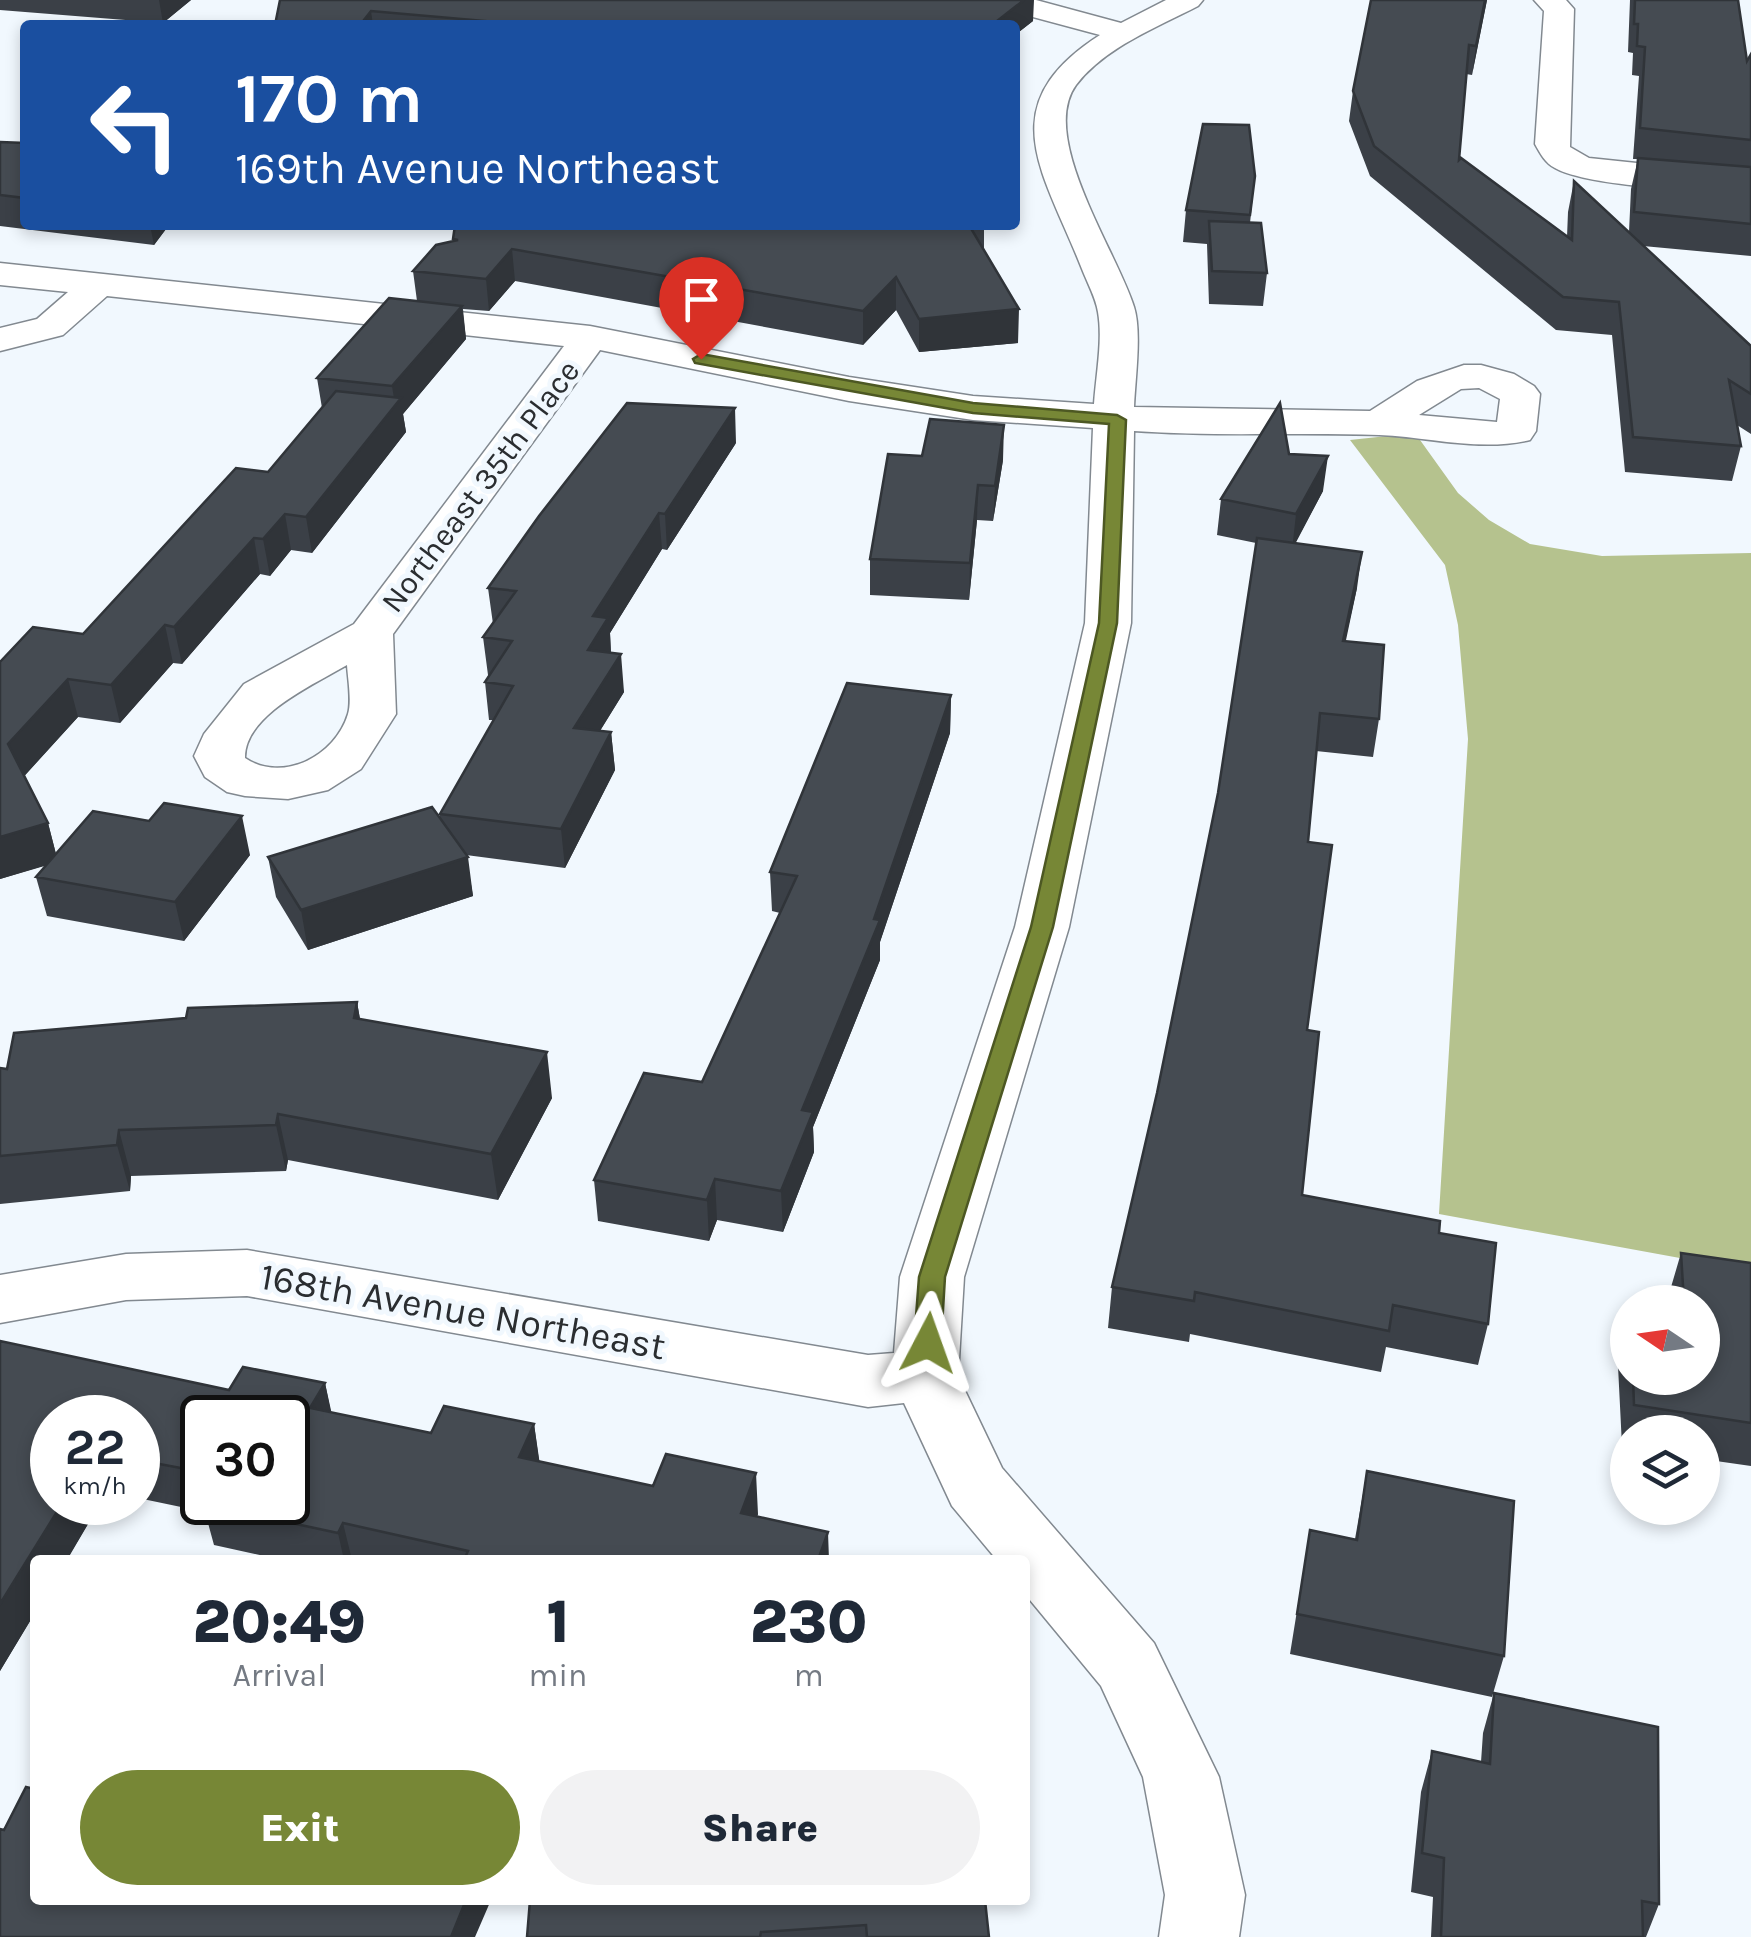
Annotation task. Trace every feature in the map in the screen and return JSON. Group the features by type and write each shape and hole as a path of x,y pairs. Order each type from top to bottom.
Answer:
{"street":[{"path":"1002,0 1126,33"},
{"path":"1188,0 1078,64 1055,94 1032,143 1118,310 1108,623 1042,927 932,1277 925,1376 976,1486 1128,1665 1182,1777 1205,1895 1200,1937"},
{"path":"1549,0 1559,9 1552,144 1557,166 1751,185"},
{"path":"0,274 590,337 920,400 1117,420 1343,426 1380,422"},
{"path":"0,340 50,327 101,284"},
{"name":"Northeast 35th Place","path":"370,634 590,337"},
{"name":"168th Avenue Northeast","path":"0,1298 126,1277 247,1273 868,1381 925,1376"}],"green space":[{"path":"1415,433 1458,493 1489,520 1530,544 1602,556 1751,553 1751,1271 1439,1214 1468,739 1458,625 1445,565 1350,440"}],"building":[{"path":"280,0 1024,0 998,20 473,20 371,11 364,20 276,20"},
{"path":"1371,0 1485,0 1476,46 1469,45 1459,160 1572,240 1574,181 1751,346 1751,394 1729,380 1741,446 1633,437 1619,302 1563,297 1374,146 1353,91"},
{"path":"1635,0 1738,0 1747,61 1751,54 1751,140 1640,128 1645,47 1637,46"},
{"path":"1203,124 1249,125 1255,176 1250,215 1186,210"},
{"path":"0,142 20,143 20,197 0,195"},
{"path":"1638,158 1751,167 1751,224 1634,212"},
{"path":"1209,221 1261,223 1267,273 1212,271"},
{"path":"454,230 972,230 1019,309 919,319 896,277 863,311 512,249 486,279 413,271 436,245 458,240 453,239"},
{"path":"389,298 462,306 392,386 317,378"},
{"path":"336,391 401,398 306,517 285,514 263,539 254,538 174,627 165,625 111,685 68,679 8,744 48,823 0,837 0,662 33,627 83,634 236,468 268,472"},
{"path":"627,403 735,408 665,514 659,513 593,616 608,618 588,650 621,654 574,728 611,732 561,829 440,814 513,686 485,682 512,641 483,637 516,591 488,588"},
{"path":"1280,403 1289,454 1328,456 1296,514 1221,499"},
{"path":"930,419 1004,425 995,486 978,485 970,563 870,559 888,454 922,456"},
{"path":"1257,538 1362,552 1343,641 1384,645 1379,719 1320,713 1308,842 1332,845 1307,1030 1319,1032 1302,1195 1440,1221 1439,1233 1496,1243 1488,1324 1393,1305 1389,1331 1195,1292 1194,1301 1112,1287 1157,1093 1218,793"},
{"path":"847,683 951,695 874,919 880,920 802,1110 813,1112 781,1191 715,1179 707,1200 594,1180 644,1073 702,1082 797,876 770,872"},
{"path":"164,803 242,816 175,902 36,877 93,811 149,821"},
{"path":"432,807 468,857 301,910 268,857"},
{"path":"357,1002 354,1018 547,1052 491,1154 278,1114 276,1125 119,1130 117,1145 0,1156 0,1068 7,1069 14,1033 186,1018 188,1008"},
{"path":"1681,1253 1751,1263 1751,1423 1720,1418 1720,1415 1634,1405 1634,1395 1720,1395 1720,1285 1683,1285"},
{"path":"0,1341 229,1390 243,1367 325,1383 310,1408 310,1395 180,1395 180,1468 160,1464 160,1395 30,1395 30,1525 49,1525 0,1604"},
{"path":"444,1406 534,1424 519,1457 653,1486 666,1454 756,1473 741,1513 828,1532 820,1555 466,1555 468,1551 343,1523 338,1533 301,1525 310,1525 310,1408 431,1433"},
{"path":"1367,1471 1514,1501 1504,1656 1297,1614 1310,1530 1357,1540"},
{"path":"1494,1693 1658,1727 1659,1904 1642,1901 1643,1937 1441,1937 1444,1858 1422,1853 1432,1751 1490,1764"},
{"path":"26,1787 30,1788 30,1905 464,1905 451,1937 0,1937 0,1829 4,1830"},
{"path":"530,1905 986,1905 989,1937 867,1937 866,1925 761,1932 760,1937 527,1937"}],"route":[{"path":"701,359 849,389 973,408 1117,420 1108,623 1042,927 932,1277 928,1343"}]}
